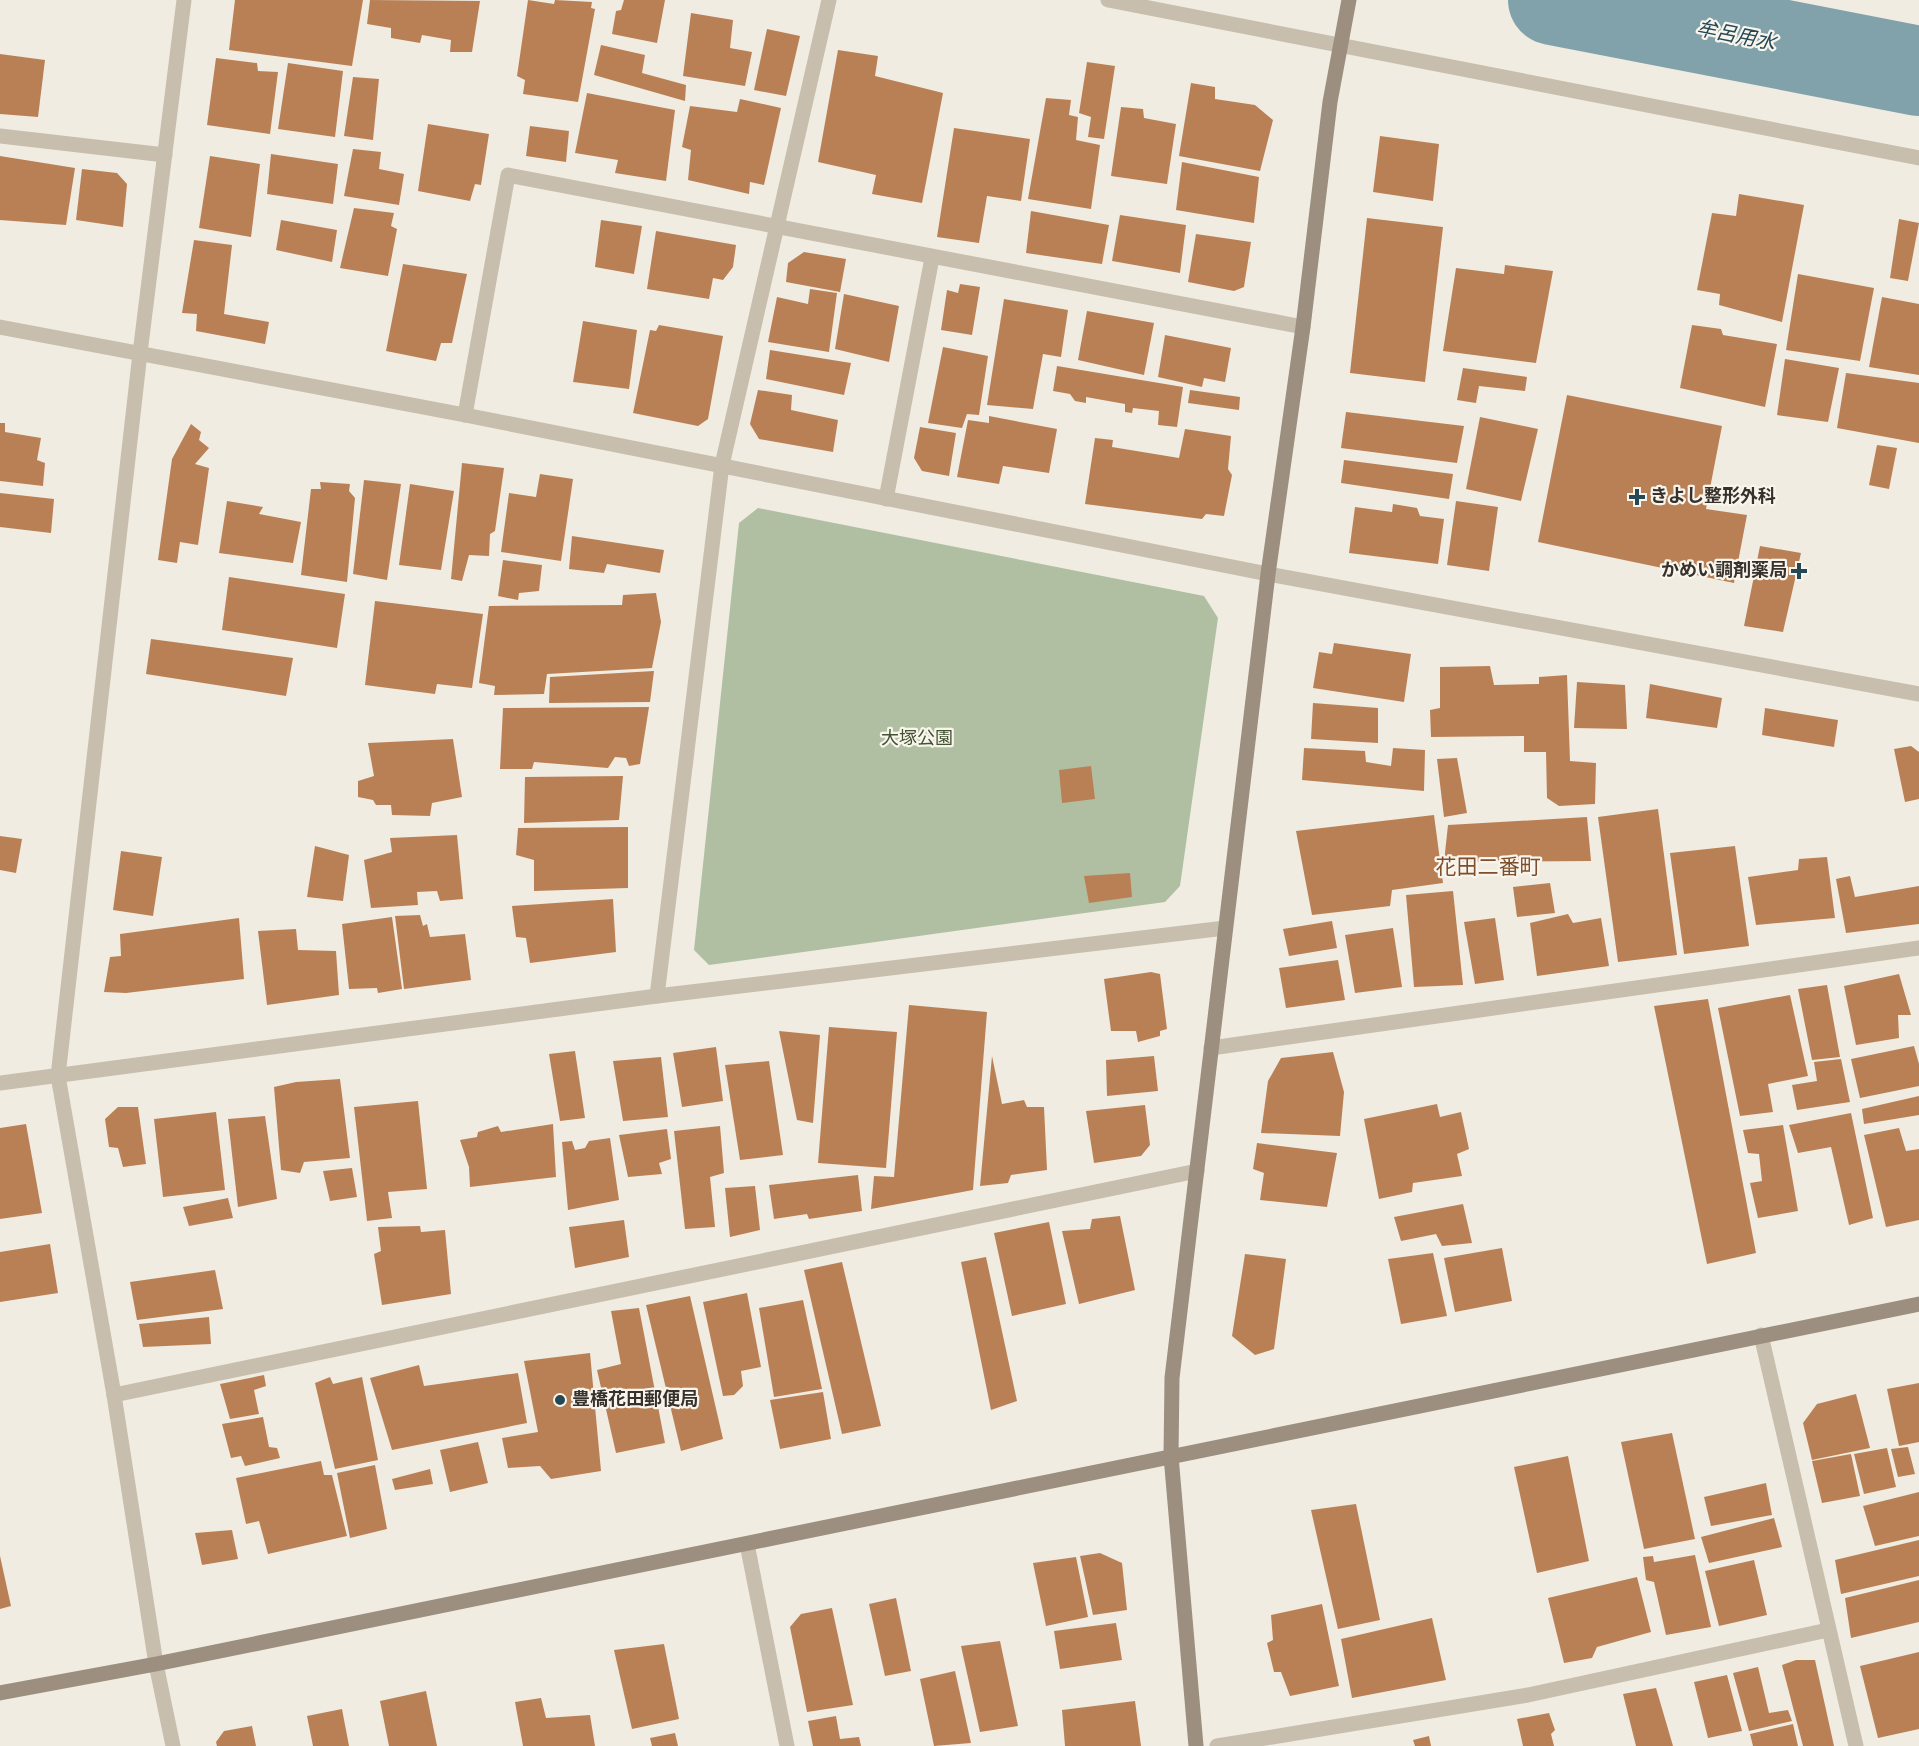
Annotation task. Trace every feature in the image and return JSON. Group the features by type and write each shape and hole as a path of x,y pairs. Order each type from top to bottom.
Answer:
{"street":[{"path":"173,1746 156,1664 114,1395 58,1076 140,353 184,0"},
{"path":"657,996 722,465 829,0"},
{"path":"1108,0 1919,158"},
{"path":"1196,1746 1171,1456 1172,1378 1268,574 1303,327 1330,102 1349,0"},
{"path":"0,136 165,155"},
{"path":"465,415 508,176 1303,327"},
{"path":"886,499 932,258"},
{"path":"0,327 722,465 1268,574 1919,694"},
{"path":"0,1083 657,996 1225,928"},
{"path":"1211,1048 1919,948"},
{"path":"114,1395 1197,1171"},
{"path":"0,1693 156,1664 1919,1304"},
{"path":"1761,1335 1856,1746"},
{"path":"747,1544 787,1746"},
{"path":"1217,1746 1528,1695 1828,1630"}],"green space":[{"name":"大塚公園","path":"758,508 1204,596 1218,618 1180,886 1165,902 709,965 694,950 739,523"}],"building":[{"path":"235,0 363,0 352,66 229,50"},
{"path":"370,0 480,1 472,52 450,52 451,40 422,35 420,43 391,38 391,28 367,24"},
{"path":"528,0 554,4 555,0 592,2 591,8 595,9 578,102 523,94 525,80 517,76"},
{"path":"624,0 665,0 657,43 612,34 616,11 621,10"},
{"path":"691,13 733,20 730,48 752,52 745,86 683,76"},
{"path":"767,29 800,36 786,96 754,90"},
{"path":"601,45 645,55 642,73 686,85 685,101 594,75"},
{"path":"838,50 878,56 875,76 943,93 922,203 872,194 876,175 818,162"},
{"path":"0,54 45,60 38,117 0,114"},
{"path":"216,58 257,63 258,71 278,72 270,134 207,125"},
{"path":"1087,62 1115,66 1104,139 1088,137 1091,117 1079,113"},
{"path":"288,63 343,71 335,137 278,129"},
{"path":"353,77 379,79 373,140 344,136"},
{"path":"1191,83 1215,87 1215,99 1255,105 1273,120 1260,171 1179,156"},
{"path":"587,93 675,110 666,181 615,173 618,160 575,153"},
{"path":"1046,98 1071,100 1069,115 1078,117 1076,140 1100,145 1091,209 1028,199"},
{"path":"740,99 781,108 764,185 750,182 749,194 688,180 691,150 682,147 690,106 737,112"},
{"path":"1121,107 1143,109 1144,118 1176,124 1167,184 1111,176"},
{"path":"428,124 489,134 481,185 475,184 470,201 418,191"},
{"path":"530,126 569,131 566,162 526,156"},
{"path":"954,128 1030,139 1021,201 987,196 979,243 937,237"},
{"path":"1380,136 1439,144 1433,201 1373,192"},
{"path":"353,149 381,152 379,169 404,174 399,205 344,196"},
{"path":"271,154 338,164 333,204 267,194"},
{"path":"0,156 75,168 66,225 0,220"},
{"path":"210,156 260,164 251,237 199,228"},
{"path":"1182,162 1259,177 1254,223 1176,210"},
{"path":"82,169 117,173 127,184 123,227 76,220"},
{"path":"1739,194 1804,205 1782,322 1719,305 1720,294 1697,290 1712,213 1736,216"},
{"path":"354,208 394,213 391,226 397,229 388,276 340,268"},
{"path":"1031,211 1109,225 1102,264 1026,253"},
{"path":"1120,215 1186,225 1180,273 1112,261"},
{"path":"1367,218 1443,227 1425,382 1350,373"},
{"path":"1899,219 1919,223 1908,281 1890,278"},
{"path":"281,220 337,230 332,262 276,250"},
{"path":"601,220 642,226 634,274 595,267"},
{"path":"656,231 736,245 733,267 723,280 713,278 709,299 647,289"},
{"path":"1196,234 1251,242 1244,287 1234,291 1188,282"},
{"path":"194,240 232,245 224,314 269,322 265,344 196,331 197,314 182,313"},
{"path":"804,252 846,259 840,292 786,282 788,263"},
{"path":"403,264 467,274 452,343 441,343 436,361 386,351"},
{"path":"1505,265 1553,271 1536,363 1443,351 1456,268 1504,274"},
{"path":"1798,274 1874,288 1860,361 1786,350"},
{"path":"960,284 980,287 972,335 941,330 947,290 958,293"},
{"path":"810,289 837,293 829,352 768,342 777,297 808,304"},
{"path":"844,294 899,306 889,362 835,349"},
{"path":"1882,297 1919,304 1919,375 1869,367"},
{"path":"1004,299 1068,310 1061,357 1043,354 1033,409 987,405"},
{"path":"1087,311 1154,323 1144,375 1078,360"},
{"path":"583,321 637,330 629,389 573,382"},
{"path":"659,325 723,336 708,419 698,426 633,413 650,330 656,331"},
{"path":"1692,325 1721,329 1723,335 1777,344 1765,407 1680,388"},
{"path":"1165,335 1231,348 1225,382 1204,378 1202,387 1158,377"},
{"path":"943,347 988,356 979,415 967,414 962,428 928,423"},
{"path":"770,350 851,363 844,395 766,379"},
{"path":"1785,359 1839,368 1828,422 1777,415"},
{"path":"1057,366 1183,387 1177,427 1158,425 1159,411 1133,408 1132,413 1125,412 1125,404 1086,397 1086,403 1075,401 1070,394 1053,391"},
{"path":"1463,368 1527,377 1525,391 1479,386 1476,403 1457,400"},
{"path":"1846,373 1919,383 1919,443 1837,428"},
{"path":"758,390 792,395 791,410 838,420 833,452 759,439 750,424"},
{"path":"1190,390 1240,397 1239,410 1188,403"},
{"path":"1567,395 1722,426 1706,509 1747,515 1734,583 1538,542"},
{"path":"1346,412 1464,426 1457,463 1341,448"},
{"path":"989,416 1057,429 1049,473 1003,466 999,484 957,477 968,420 989,423"},
{"path":"1480,417 1538,429 1521,501 1466,489"},
{"path":"0,423 5,423 5,432 41,438 37,460 45,463 43,486 0,481"},
{"path":"191,424 201,432 199,440 209,448 195,464 209,468 198,545 180,542 177,563 158,560 172,459"},
{"path":"920,427 956,433 949,476 922,471 914,458"},
{"path":"1185,429 1231,436 1228,469 1232,475 1224,516 1206,514 1202,519 1085,504 1095,438 1113,440 1112,447 1179,458"},
{"path":"1877,445 1897,448 1889,489 1869,485"},
{"path":"1344,460 1453,474 1449,499 1341,483"},
{"path":"462,463 504,468 495,531 490,534 489,556 469,555 462,581 451,579"},
{"path":"540,474 573,479 561,561 501,552 509,493 536,497"},
{"path":"364,480 401,484 387,580 353,574"},
{"path":"320,482 350,484 349,491 355,498 347,582 301,575 311,489 321,489"},
{"path":"410,484 454,491 441,570 399,565"},
{"path":"0,493 54,499 51,533 0,527"},
{"path":"227,501 263,507 259,514 301,522 293,563 219,553"},
{"path":"1456,501 1498,507 1489,571 1447,565"},
{"path":"1393,504 1417,508 1420,516 1444,519 1438,564 1349,553 1355,507 1392,512"},
{"path":"572,536 664,550 660,573 607,564 604,573 569,569"},
{"path":"1760,546 1801,553 1783,632 1744,626"},
{"path":"503,560 542,565 539,591 519,593 518,600 498,596"},
{"path":"229,577 345,594 337,648 222,630"},
{"path":"656,593 661,622 652,668 547,674 544,694 494,695 495,686 479,683 489,606 622,605 623,595"},
{"path":"375,601 483,614 472,688 437,684 435,694 365,685"},
{"path":"151,639 293,658 286,696 146,674"},
{"path":"1334,643 1411,654 1404,702 1313,688 1319,652 1332,654"},
{"path":"1490,666 1494,685 1539,684 1539,677 1567,675 1570,761 1596,763 1595,804 1559,806 1547,798 1546,752 1524,752 1524,736 1431,737 1430,710 1440,708 1440,667"},
{"path":"654,671 650,702 549,703 550,677"},
{"path":"1577,682 1625,685 1627,729 1574,728"},
{"path":"1650,684 1722,698 1717,728 1646,718"},
{"path":"1313,703 1378,708 1378,743 1311,739"},
{"path":"649,707 640,764 629,766 626,758 615,757 608,768 534,762 532,769 500,769 503,708"},
{"path":"1765,708 1838,720 1834,747 1762,735"},
{"path":"453,739 462,797 432,803 430,816 392,815 391,805 376,805 373,800 358,797 358,781 374,776 368,743"},
{"path":"1911,746 1919,752 1919,799 1905,802 1894,749"},
{"path":"1304,748 1365,751 1366,762 1391,766 1393,748 1425,750 1424,791 1302,780"},
{"path":"1457,758 1467,813 1444,817 1437,759"},
{"path":"1091,766 1095,799 1062,803 1059,770"},
{"path":"623,776 619,820 524,823 525,777"},
{"path":"1658,809 1677,955 1618,962 1598,817"},
{"path":"1434,815 1443,883 1392,890 1390,906 1312,915 1296,831"},
{"path":"1587,817 1591,861 1444,862 1448,825"},
{"path":"628,827 628,888 534,891 534,860 516,855 518,828"},
{"path":"457,835 463,899 440,901 437,891 417,892 418,905 371,908 364,860 392,852 390,838"},
{"path":"0,836 22,839 16,873 0,870"},
{"path":"315,846 349,855 343,901 307,897"},
{"path":"1735,846 1749,946 1684,954 1670,853"},
{"path":"121,851 162,857 153,916 113,910"},
{"path":"1827,857 1835,918 1756,925 1748,877 1798,870 1799,859"},
{"path":"1130,873 1132,897 1089,903 1084,876"},
{"path":"1850,876 1855,897 1919,886 1919,924 1846,933 1836,879"},
{"path":"1550,883 1555,913 1517,917 1513,887"},
{"path":"1453,891 1463,985 1414,987 1406,895"},
{"path":"613,899 616,952 530,963 526,938 516,937 512,906"},
{"path":"1568,914 1573,923 1601,918 1609,966 1537,976 1530,923"},
{"path":"420,915 423,926 427,924 430,937 465,934 471,980 404,989 395,916"},
{"path":"392,917 402,989 378,993 377,988 349,989 342,924"},
{"path":"239,918 244,979 126,993 104,992 110,957 121,956 120,934"},
{"path":"1495,918 1504,980 1475,984 1464,922"},
{"path":"1332,921 1337,948 1289,956 1283,929"},
{"path":"1393,928 1402,987 1355,993 1345,935"},
{"path":"296,929 298,950 336,951 339,995 267,1005 258,931"},
{"path":"1338,960 1345,1000 1286,1008 1279,968"},
{"path":"1151,972 1160,974 1167,1029 1160,1031 1160,1036 1138,1042 1136,1031 1111,1031 1104,979"},
{"path":"1899,974 1911,1015 1898,1015 1899,1038 1856,1045 1844,986"},
{"path":"1827,985 1840,1057 1812,1060 1798,989"},
{"path":"1790,995 1808,1076 1768,1084 1773,1112 1740,1116 1718,1008"},
{"path":"1708,999 1756,1253 1707,1264 1654,1006"},
{"path":"909,1005 987,1012 973,1190 871,1209 874,1176 894,1177"},
{"path":"829,1027 897,1032 886,1168 818,1163"},
{"path":"779,1031 820,1035 813,1123 797,1120"},
{"path":"1914,1046 1919,1064 1919,1086 1860,1098 1851,1059"},
{"path":"716,1047 723,1101 682,1107 673,1053"},
{"path":"575,1051 585,1118 560,1121 549,1054"},
{"path":"1333,1052 1344,1092 1340,1136 1261,1133 1268,1081 1281,1058"},
{"path":"992,1056 1002,1104 1024,1100 1027,1107 1044,1107 1047,1170 1011,1175 1008,1183 980,1186"},
{"path":"1154,1056 1158,1091 1107,1096 1106,1060"},
{"path":"661,1057 668,1117 623,1121 613,1061"},
{"path":"1841,1059 1850,1102 1797,1110 1792,1085 1817,1081 1814,1062"},
{"path":"769,1061 783,1155 740,1160 725,1065"},
{"path":"340,1079 350,1158 304,1162 300,1173 281,1170 274,1087 296,1082"},
{"path":"1919,1096 1919,1115 1864,1124 1862,1109"},
{"path":"418,1101 427,1189 388,1192 392,1218 367,1221 354,1107"},
{"path":"1437,1104 1440,1117 1461,1112 1469,1149 1457,1154 1462,1176 1413,1183 1412,1192 1379,1199 1364,1119"},
{"path":"1145,1105 1150,1145 1141,1156 1094,1163 1086,1111"},
{"path":"118,1107 138,1107 146,1164 123,1167 118,1148 109,1147 105,1119"},
{"path":"216,1112 225,1190 163,1197 154,1119"},
{"path":"1851,1113 1873,1218 1849,1225 1831,1147 1798,1153 1789,1125"},
{"path":"265,1116 277,1199 238,1207 228,1119"},
{"path":"26,1124 42,1213 0,1219 0,1128"},
{"path":"553,1124 556,1177 470,1187 469,1167 460,1140 477,1137 478,1132 498,1126 501,1132"},
{"path":"1783,1125 1798,1211 1758,1218 1750,1183 1762,1181 1759,1154 1748,1153 1743,1130"},
{"path":"720,1126 724,1173 710,1177 715,1227 685,1229 674,1131"},
{"path":"1899,1128 1906,1151 1919,1149 1919,1220 1886,1227 1864,1135"},
{"path":"667,1129 671,1159 659,1163 662,1174 628,1177 619,1135"},
{"path":"610,1138 619,1200 568,1210 562,1142 572,1141 575,1150 585,1148 589,1141"},
{"path":"1257,1143 1337,1153 1327,1207 1260,1200 1264,1173 1253,1169"},
{"path":"352,1168 357,1197 330,1201 323,1171"},
{"path":"858,1175 862,1211 809,1219 807,1214 774,1219 769,1185"},
{"path":"755,1186 760,1230 730,1237 725,1188"},
{"path":"228,1198 233,1218 189,1226 183,1207"},
{"path":"1463,1204 1472,1243 1442,1246 1436,1234 1401,1241 1394,1217"},
{"path":"1120,1216 1135,1290 1079,1304 1062,1231 1090,1229 1092,1219"},
{"path":"624,1220 629,1257 575,1268 569,1227"},
{"path":"1049,1222 1066,1304 1012,1316 994,1233"},
{"path":"420,1226 421,1232 445,1230 451,1294 382,1305 374,1254 381,1251 378,1227"},
{"path":"50,1244 58,1293 0,1302 0,1252"},
{"path":"1502,1248 1512,1301 1455,1312 1444,1258"},
{"path":"1433,1253 1447,1316 1401,1324 1388,1259"},
{"path":"1245,1254 1286,1259 1274,1349 1255,1355 1232,1336"},
{"path":"986,1257 1017,1401 991,1410 961,1262"},
{"path":"842,1262 881,1426 842,1434 804,1270"},
{"path":"215,1270 223,1309 137,1320 130,1282"},
{"path":"747,1293 761,1367 741,1371 743,1386 734,1395 723,1396 703,1302"},
{"path":"690,1296 723,1439 681,1451 646,1305"},
{"path":"803,1300 822,1389 774,1397 759,1308"},
{"path":"639,1308 665,1443 616,1453 597,1370 621,1364 611,1311"},
{"path":"209,1317 211,1344 143,1347 139,1324"},
{"path":"590,1353 601,1471 551,1479 540,1466 508,1468 502,1438 538,1432 524,1361"},
{"path":"419,1365 424,1386 518,1373 527,1423 392,1450 370,1378"},
{"path":"264,1375 266,1386 254,1390 259,1414 230,1419 220,1384"},
{"path":"330,1377 333,1384 362,1377 378,1460 335,1469 315,1383"},
{"path":"1919,1383 1919,1442 1899,1446 1887,1389"},
{"path":"823,1392 831,1439 780,1449 770,1400"},
{"path":"1856,1394 1870,1448 1812,1460 1803,1423 1817,1404"},
{"path":"263,1417 269,1447 277,1448 280,1458 245,1466 241,1456 231,1458 222,1424"},
{"path":"1672,1433 1695,1539 1644,1549 1621,1442"},
{"path":"478,1442 488,1483 450,1492 440,1450"},
{"path":"1908,1447 1915,1474 1898,1477 1891,1449"},
{"path":"1887,1448 1896,1487 1864,1494 1854,1454"},
{"path":"1851,1454 1860,1496 1822,1503 1812,1461"},
{"path":"1568,1456 1589,1561 1537,1573 1514,1467"},
{"path":"321,1461 324,1475 332,1475 347,1536 268,1554 259,1521 246,1524 236,1478"},
{"path":"375,1465 387,1529 350,1538 337,1473"},
{"path":"430,1469 433,1484 395,1490 392,1479"},
{"path":"1766,1483 1772,1515 1711,1526 1704,1497"},
{"path":"1919,1492 1919,1536 1875,1546 1863,1506"},
{"path":"1356,1504 1380,1620 1338,1629 1311,1510"},
{"path":"1774,1518 1782,1547 1709,1563 1701,1537"},
{"path":"232,1530 238,1559 202,1565 195,1533"},
{"path":"1919,1540 1919,1576 1841,1594 1835,1560"},
{"path":"1100,1553 1122,1563 1127,1610 1093,1615 1080,1556"},
{"path":"1695,1555 1711,1627 1666,1635 1654,1582 1646,1580 1643,1557 1653,1556 1654,1562"},
{"path":"0,1556 11,1606 0,1609"},
{"path":"1076,1557 1088,1617 1046,1626 1033,1563"},
{"path":"1754,1560 1767,1615 1719,1626 1705,1571"},
{"path":"1637,1577 1651,1632 1597,1647 1592,1658 1564,1663 1548,1598"},
{"path":"1919,1580 1919,1622 1851,1638 1845,1598"},
{"path":"896,1598 911,1671 885,1676 869,1604"},
{"path":"1322,1604 1339,1686 1290,1696 1281,1672 1274,1672 1267,1643 1273,1640 1271,1615"},
{"path":"832,1608 853,1705 807,1712 790,1627 801,1614"},
{"path":"1432,1618 1446,1680 1352,1698 1341,1639"},
{"path":"1116,1623 1122,1660 1060,1669 1054,1631"},
{"path":"1000,1641 1018,1726 980,1732 961,1646"},
{"path":"664,1644 679,1719 632,1729 614,1650"},
{"path":"1919,1652 1919,1729 1878,1738 1860,1666"},
{"path":"1796,1660 1815,1660 1834,1746 1803,1746 1782,1665"},
{"path":"1758,1667 1769,1713 1788,1710 1792,1721 1749,1731 1733,1673"},
{"path":"955,1671 971,1743 934,1746 920,1679"},
{"path":"1727,1675 1742,1731 1708,1738 1694,1682"},
{"path":"1656,1688 1673,1746 1636,1746 1623,1694"},
{"path":"426,1691 437,1746 389,1746 380,1701"},
{"path":"541,1698 546,1718 590,1715 595,1746 523,1746 515,1702"},
{"path":"1135,1701 1141,1746 1065,1746 1062,1710"},
{"path":"342,1709 349,1746 313,1746 307,1716"},
{"path":"1549,1713 1555,1730 1551,1734 1554,1746 1523,1746 1517,1719"},
{"path":"836,1716 840,1739 859,1737 861,1746 813,1746 808,1721"},
{"path":"1793,1724 1798,1746 1753,1746 1750,1734"},
{"path":"252,1726 256,1746 217,1746 216,1742 224,1731"},
{"path":"675,1733 678,1746 652,1746 650,1738"},
{"path":"1429,1736 1431,1746 1415,1746 1413,1740"}],"waterway":[{"name":"牟呂用水","path":"1553,0 1919,71"}],"place":[{"name":"きよし整形外科","path":"1637,497"},
{"name":"かめい調剤薬局","path":"1799,571"},
{"name":"豊橋花田郵便局","path":"560,1400"}],"district":[{"name":"花田二番町","path":"1488,867"}]}
